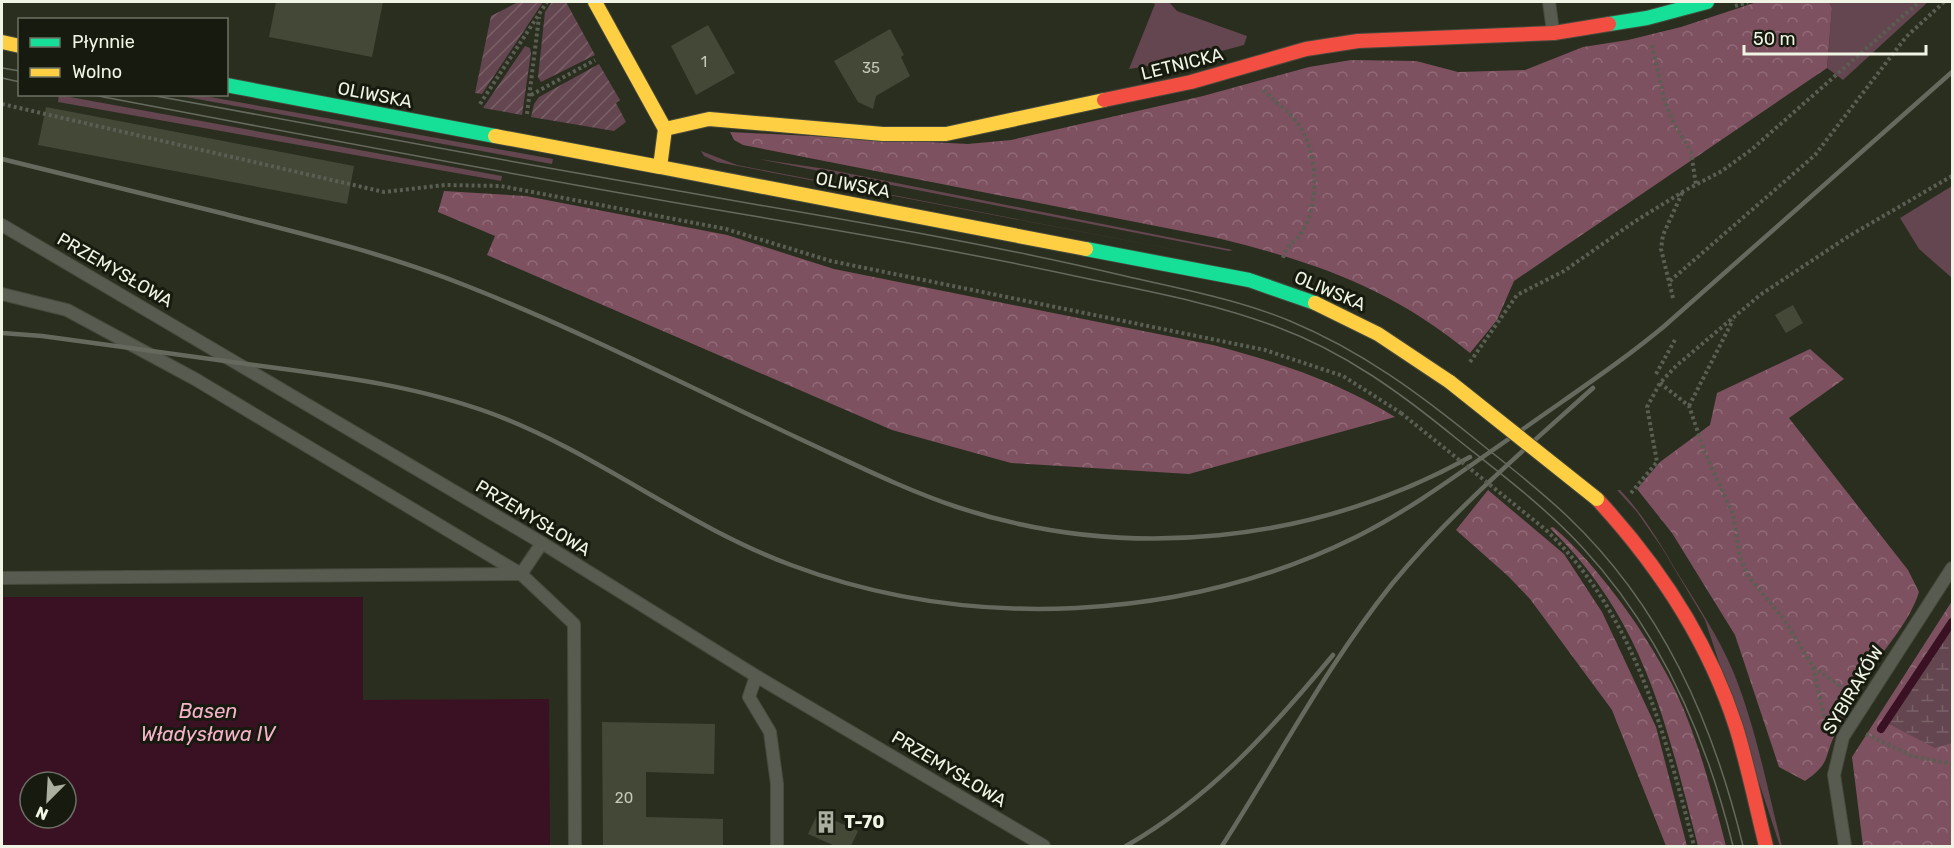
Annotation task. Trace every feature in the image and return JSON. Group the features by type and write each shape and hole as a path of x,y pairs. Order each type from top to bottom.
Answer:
{"street":[{"path":"594,2 665,129 660,167"},
{"name":"LETNICKA","path":"665,129 709,119 882,134 946,134 1180,84 1306,49 1358,41 1554,33 1647,18 1707,2"},
{"path":"2,42 18,46"},
{"name":"OLIWSKA","path":"228,85 1249,280 1293,293 1339,312 1378,332 1450,382 1597,499 1646,555 1672,594 1713,668 1731,711 1766,846"}],"lane":[{"path":"1549,2 1554,33"},
{"name":"PRZEMYSŁOWA","path":"2,225 542,543 756,676 1044,846"},
{"path":"2,294 67,310 195,379 521,574 574,624 575,846"},
{"path":"521,574 542,543"},
{"name":"SYBIRAKÓW","path":"1845,846 1834,775 1837,755 1850,725 1866,699 1953,568"},
{"path":"2,578 521,574"},
{"path":"756,676 749,697 770,732 777,784 777,846"}],"path":[{"path":"476,111 548,2"},
{"path":"1470,362 1517,295 1564,272 1683,191 1722,171 1751,150 1919,2"},
{"path":"1670,281 1815,155 1906,37 1944,2"},
{"path":"526,120 539,14"},
{"path":"1647,18 1665,103 1674,124 1691,152 1695,184"},
{"path":"530,96 604,55"},
{"path":"1249,66 1259,86 1299,126 1315,167 1313,201 1302,233 1287,245 1282,262"},
{"path":"2,104 384,192 445,185 501,186 726,229 831,261 1265,350 1343,376 1401,413 1546,530 1573,557 1633,654 1662,728 1694,846"},
{"path":"1631,493 1657,462 1647,407 1660,383 1760,296 1849,236 1953,176"},
{"path":"1673,298 1661,249 1664,235 1683,191"},
{"path":"1689,406 1734,317"},
{"path":"1656,374 1676,338"},
{"path":"1660,383 1689,406 1705,453 1733,514 1740,557 1749,577 1783,618 1813,667 1825,723 1837,755"},
{"path":"1813,667 1849,694 1866,699"},
{"path":"1850,725 1886,746 1912,756 1953,764"}],"green space":[{"path":"518,2 543,2 482,94 475,93 491,16"},
{"path":"552,2 566,2 595,55 541,82 538,77 545,12"},
{"path":"1150,2 1169,2 1177,11 1247,36 1244,45 1188,60 1129,69 1155,4"},
{"path":"1757,2 1829,2 1832,8 1827,68 1514,281 1497,320 1470,353 1440,330 1381,294 1351,280 1287,257 1217,238 743,145 734,140 730,132 968,144 1011,140 1203,96 1309,67 1351,60 1416,61 1458,72 1525,70 1583,47 1628,40 1681,27"},
{"path":"1829,2 1928,2 1843,80 1827,68 1832,8"},
{"path":"525,46 530,48 531,53 522,115 483,108"},
{"path":"599,64 620,100 616,103 626,122 614,131 531,117 534,104 539,97"},
{"path":"59,96 64,96 502,176 501,181 58,102"},
{"path":"180,96 205,96 553,159 552,164"},
{"path":"701,151 737,165 1228,260 717,162 704,156"},
{"path":"758,159 826,169 1233,250 1229,251"},
{"path":"1952,186 1952,278 1919,249 1900,218"},
{"path":"444,191 526,196 727,235 834,269 1213,345 1261,358 1330,383 1395,417 1189,474 1011,463 892,430 487,255 495,236 438,212"},
{"path":"1810,349 1844,379 1789,418 1908,570 1919,592 1904,623 1856,693 1823,764 1814,775 1805,781 1779,767 1735,635 1672,533 1637,489 1660,462 1710,425 1717,393"},
{"path":"1488,490 1564,554 1602,612 1656,727 1687,846 1666,846 1612,710 1530,599 1508,576 1456,530"},
{"path":"1617,490 1620,490 1628,499 1651,529 1707,620 1727,658 1755,736 1782,846 1780,846 1705,620 1662,548 1637,512"},
{"path":"1553,527 1571,543 1606,583 1638,627 1666,672 1685,712 1699,750 1726,846 1698,846 1675,758 1648,676 1609,600 1582,563 1550,528"},
{"path":"1952,601 1952,845 1863,846 1852,757"},
{"path":"1952,622 1952,743 1935,748 1885,722"}],"water":[{"name":"Basen Władysława IV","path":"2,597 363,597 363,700 549,699 550,846 2,846"}],"building":[{"path":"276,2 383,2 372,57 269,37"},
{"path":"708,25 735,73 696,95 671,46"},
{"path":"890,29 904,55 901,57 910,76 876,96 873,109 858,102 834,61"},
{"path":"46,107 354,166 347,204 38,145"},
{"path":"1793,305 1803,323 1786,333 1775,315"},
{"path":"602,722 715,724 714,774 646,772 646,817 723,819 723,846 603,846"},
{"name":"T-70","path":"818,813 858,831 851,846 835,846 808,834"}],"waterway":[{"path":"1881,729 1952,622"}],"tram line":[{"path":"2,68 18,71"},
{"path":"2,78 18,82"},
{"path":"99,96 481,168 997,260 1208,305 1302,337 1372,376 1436,422 1538,504 1582,547 1610,579 1635,614 1677,687 1709,765 1733,846"},
{"path":"156,96 1032,255 1229,301 1270,313 1316,333 1366,360 1435,407 1546,497 1601,551 1657,627 1679,668 1716,755 1743,846"}],"railway":[{"path":"1661,329 1952,72"},
{"path":"2,159 314,237 376,254 437,275 510,303 593,340 897,484 957,507 1021,524 1087,535 1153,538 1219,535 1284,525 1348,509 1410,486 1470,457"},
{"path":"2,333 42,336 326,375 382,384 438,397 493,414 531,430 715,530 791,565 860,587 931,601 1003,608 1076,608 1149,601 1220,587 1290,565 1356,537 1442,485 1598,376 1668,323"},
{"path":"1222,846 1324,680 1392,584 1439,531 1514,458 1593,388"},
{"path":"1126,846 1157,827 1212,784 1263,735 1333,655"}],"traffic: fast":[{"path":"1609,24 1647,18 1707,2"},
{"path":"228,85 495,136"},
{"path":"1086,249 1249,280 1315,303"}],"traffic: slow":[{"path":"495,136 660,167 665,129 595,2"},
{"path":"2,42 18,46"},
{"path":"665,129 709,119 883,134 946,134 1104,100"},
{"path":"660,167 1086,249"},
{"path":"1315,303 1378,334 1450,382"},
{"path":"1450,382 1597,499"}],"traffic: jam":[{"path":"1104,100 1191,82 1306,49 1358,41 1554,33 1609,24"},
{"path":"1597,499 1641,550 1660,577 1679,605 1711,664 1736,727 1766,846"}],"place":[{"name":"T-70","path":"826,822"}]}
